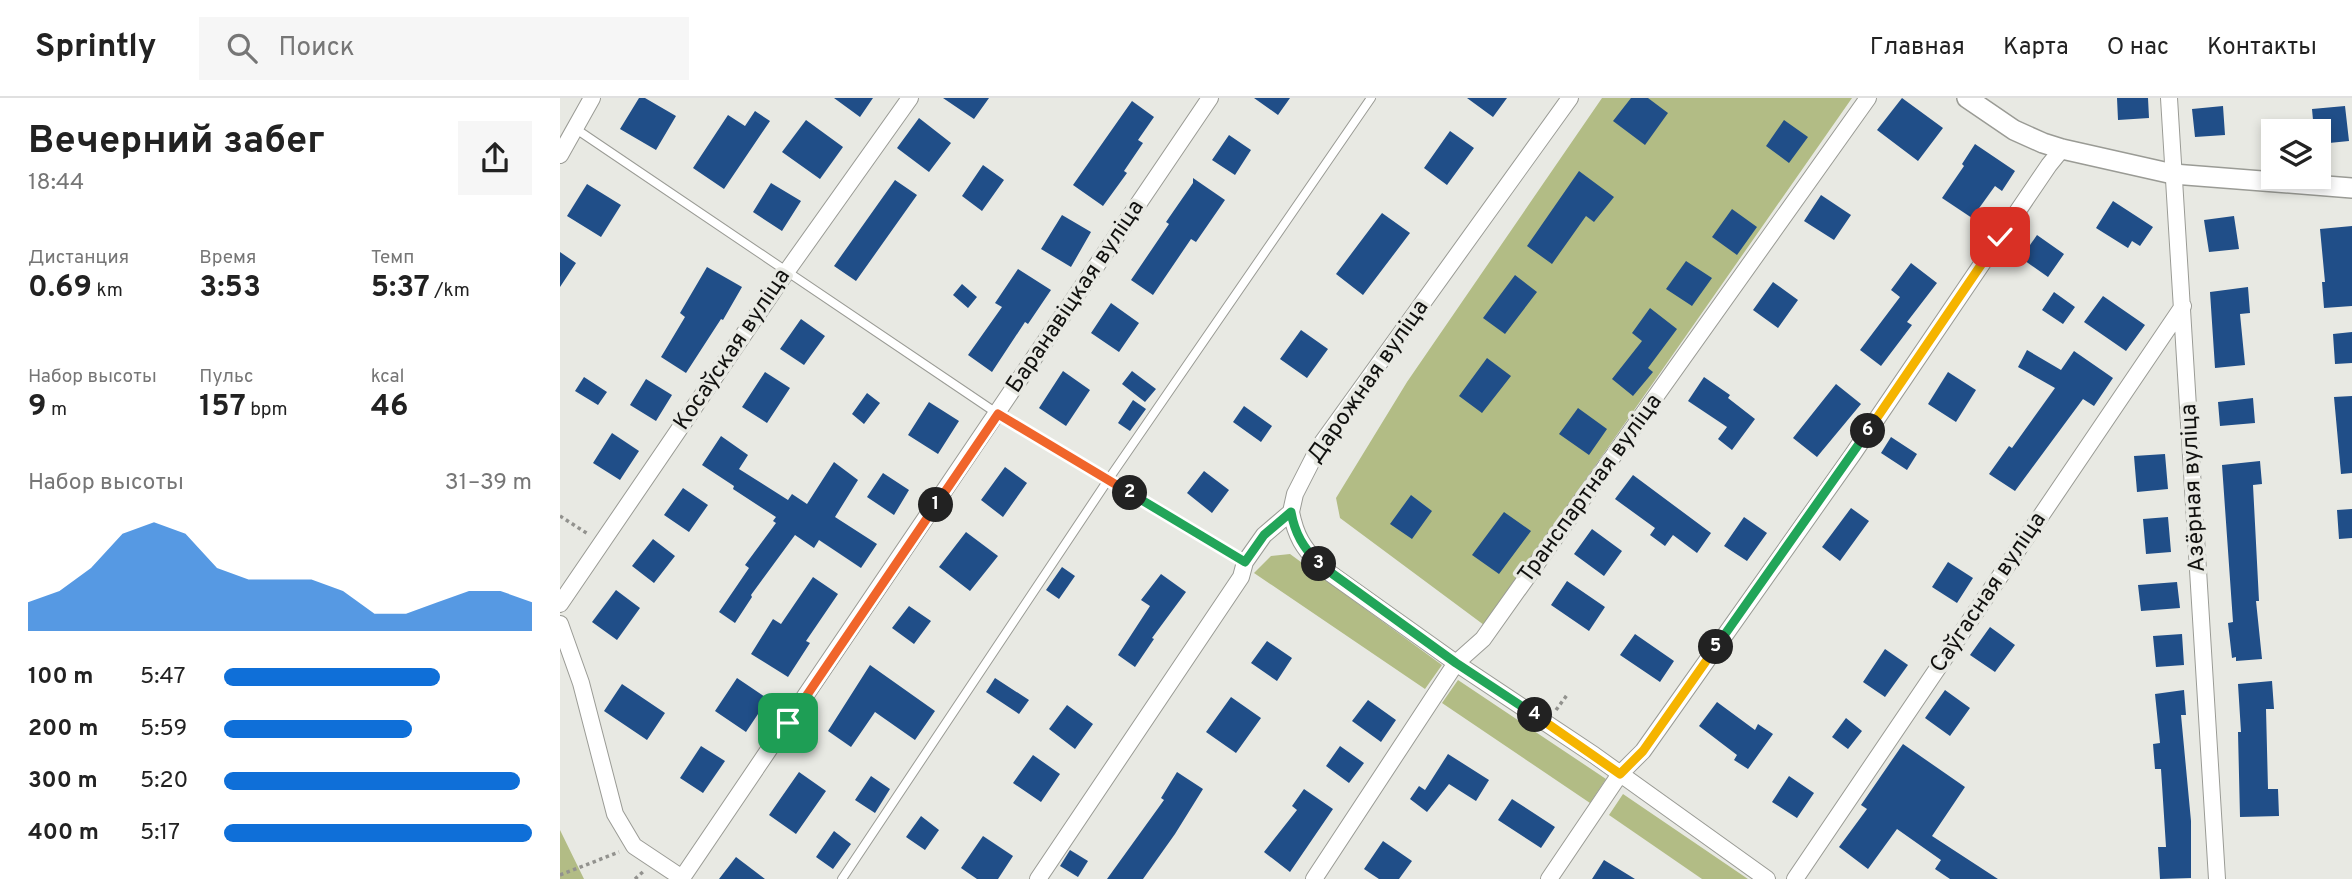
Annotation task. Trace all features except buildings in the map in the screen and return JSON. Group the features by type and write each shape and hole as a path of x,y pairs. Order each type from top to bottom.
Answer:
{"street":[{"path":"560,155 592,98"},
{"name":"Косаўская вуліца","path":"560,604 787,271 911,98"},
{"name":"Баранавіцкая вуліца","path":"683,878 998,414 1196,106 1210,98"},
{"name":"Дарожная вуліца","path":"1291,512 1295,494 1319,447 1570,98"},
{"name":"Транспартная вуліца","path":"1314,879 1456,663 1483,639 1868,98"},
{"path":"1968,98 2014,130 2062,149 2173,174 2352,188"},
{"name":"Азёрная вуліца","path":"2169,98 2217,879"},
{"path":"1549,879 1620,774 1643,751 1853,454 2062,149"},
{"name":"Саўгасная вуліца","path":"1795,879 2183,306"},
{"path":"1038,879 1241,577 1245,562 1264,535 1291,512 1295,532 1303,547 1320,566 1767,879"},
{"path":"560,624 582,683 615,814 634,846 683,878"}],"lane":[{"path":"842,879 1108,480 1371,98"},
{"path":"576,129 998,414 1245,562"}],"path":[{"path":"560,516 602,543"},
{"path":"560,875 634,846"}],"green space":[{"path":"1602,98 1852,98 1484,625 1340,518 1336,498 1407,382"},
{"path":"1290,554 1442,665 1425,689 1254,573 1271,556"},
{"path":"1458,680 1606,779 1590,803 1442,703"},
{"path":"1623,794 1748,879 1702,879 1609,815"},
{"path":"560,830 584,879 560,879"}],"route":[{"path":"788,723 998,414 1245,562 1264,535 1291,512 1295,532 1303,547 1320,566 1456,663 1620,774 1643,751 1853,454 2000,237"}]}
